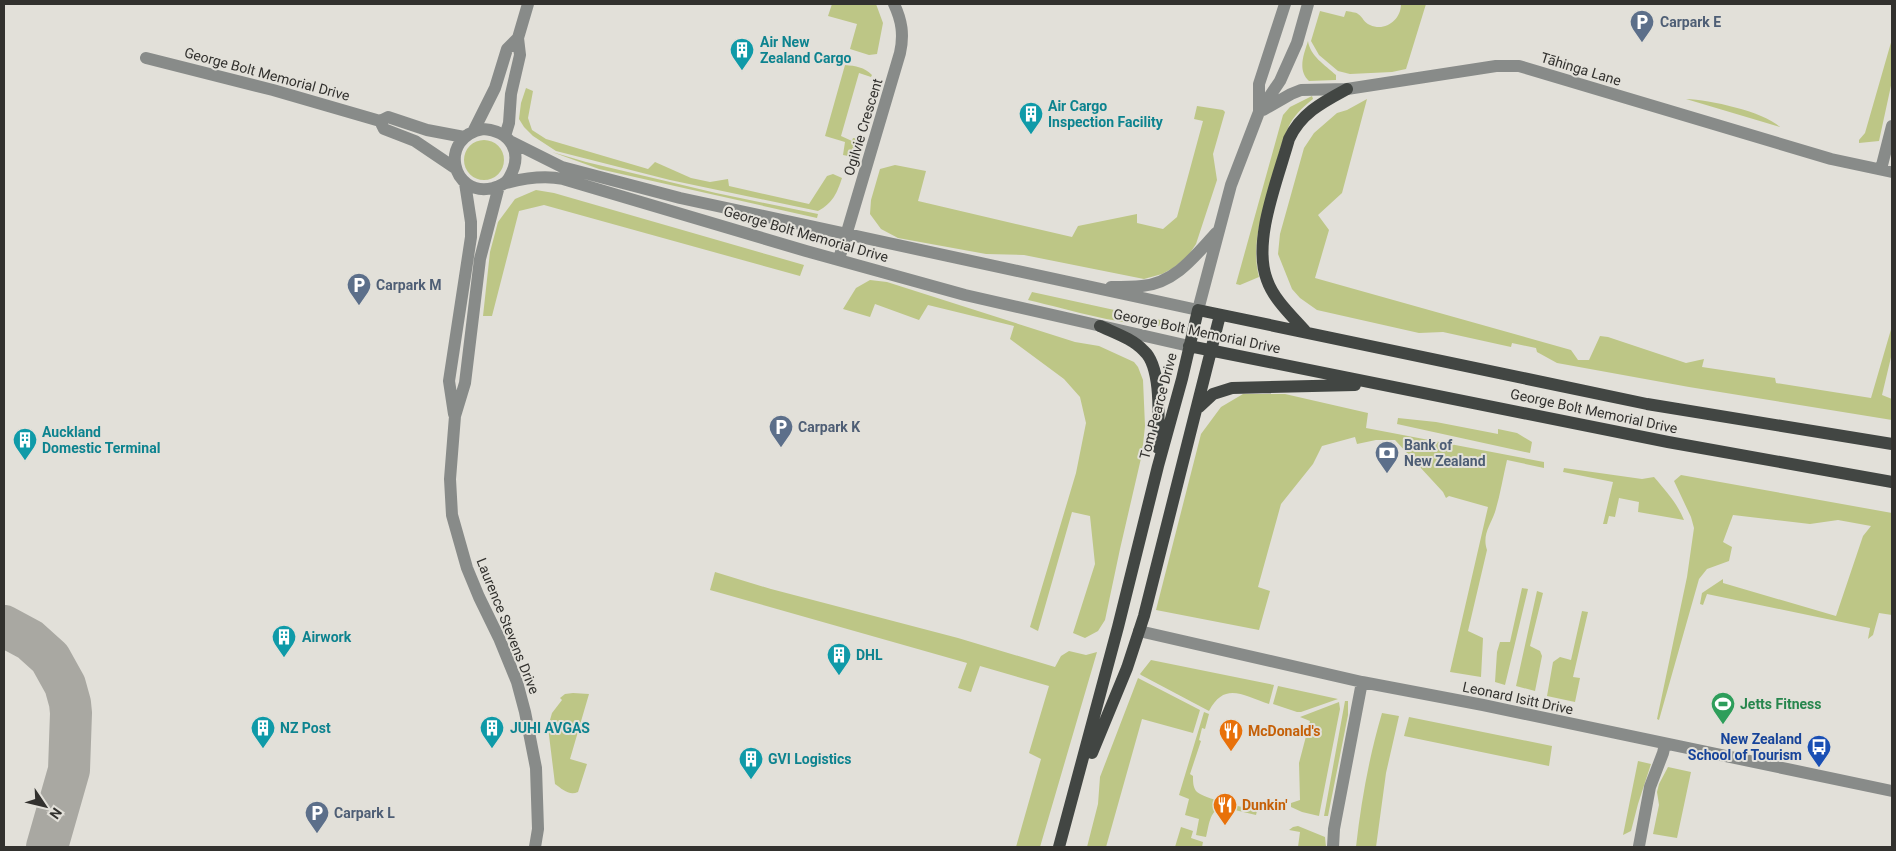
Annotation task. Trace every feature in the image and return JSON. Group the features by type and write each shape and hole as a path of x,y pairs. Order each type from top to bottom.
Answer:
{"main road":[{"path":"1306,332 1281,304 1267,282 1261,256 1263,232 1293,130 1317,106 1347,89"},
{"name":"George Bolt Memorial Drive","path":"1198,310 1647,404 1892,444"},
{"name":"Tom Pearce Drive","path":"1059,847 1182,379 1198,310"},
{"name":"Tom Pearce Drive","path":"1073,797 1127,668 1139,631 1220,315"},
{"path":"1100,326 1134,343 1151,360 1156,382 1159,414 1158,466"},
{"name":"George Bolt Memorial Drive","path":"1189,346 1668,442 1892,482"},
{"path":"1195,414 1208,397 1232,388 1377,384"}],"street":[{"path":"518,38 507,49 495,88 469,134 456,151 455,168 458,174 465,182 483,189 503,184 513,167 514,150 509,139 511,94 520,55 518,38 528,4"},
{"name":"Ogilvie Crescent","path":"839,259 900,53 903,28 894,4"},
{"path":"1258,112 1260,84 1285,4"},
{"name":"Tom Pearce Drive","path":"1198,310 1231,184 1258,112 1280,81 1297,42 1308,4"},
{"name":"George Bolt Memorial Drive","path":"146,58 273,90 380,121 388,117 427,130 469,134"},
{"name":"Tāhinga Lane","path":"1258,112 1301,90 1347,89 1496,66 1519,66 1831,159 1887,170"},
{"name":"George Bolt Memorial Drive","path":"380,121 384,129 416,141 455,168"},
{"path":"1887,170 1892,126"},
{"path":"469,134 483,129 490,130 509,139"},
{"name":"George Bolt Memorial Drive","path":"509,139 562,166 680,198 1088,288 1198,310"},
{"name":"George Bolt Memorial Drive","path":"503,184 523,178 549,176 563,179 806,251 965,295 1189,346"},
{"name":"Laurence Stevens Drive","path":"455,416 449,381 471,237 471,222 465,182"},
{"name":"Laurence Stevens Drive","path":"503,184 482,248 465,383 455,416 450,479 452,515 467,568 517,682 525,712 536,768 538,829 535,847"},
{"path":"1088,288 1144,286 1163,281 1181,270 1218,230"},
{"name":"Leonard Isitt Drive","path":"1139,631 1362,682 1483,705 1892,791"},
{"path":"1333,847 1334,829 1362,682"},
{"path":"1639,846 1650,787 1665,744"}],"green space":[{"path":"832,4 876,4 883,23 877,54 869,55 850,49 857,24 828,16"},
{"path":"1401,4 1426,4 1406,69 1392,72 1350,74 1338,71 1319,55 1311,41 1320,11 1344,17 1346,11 1354,12 1360,15 1368,24 1381,27 1395,20"},
{"path":"1892,39 1892,81 1879,141 1859,143 1859,140 1865,133"},
{"path":"1308,41 1315,56 1336,75 1336,80 1309,81 1305,77 1302,62"},
{"path":"845,65 860,67 872,75 871,77 859,73 841,136 852,141 853,138 860,139 855,153 848,156 843,155 845,142 825,136"},
{"path":"526,88 533,91 528,118 532,130 546,139 648,169 655,162 691,178 710,182 728,179 729,186 809,204 827,176 833,174 842,178 834,197 818,211 670,180 556,151 533,136 519,119 521,103"},
{"path":"1312,96 1313,99 1299,112 1290,124 1279,152 1257,238 1256,251 1259,277 1240,285 1236,284 1283,115 1290,107"},
{"path":"1367,99 1342,193 1318,215 1329,230 1315,278 1571,350 1578,360 1589,360 1600,336 1608,337 1686,363 1704,359 1702,367 1775,378 1776,383 1871,398 1892,326 1892,353 1882,395 1892,399 1892,420 1689,387 1557,363 1537,352 1536,348 1512,343 1511,347 1443,332 1419,333 1317,310 1300,298 1292,289 1278,254 1280,234 1304,148 1314,133 1337,113 1347,110"},
{"path":"1686,99 1722,104 1749,111 1772,121 1780,127"},
{"path":"1197,106 1223,110 1225,112 1213,154 1217,180 1196,244 1188,256 1162,274 1144,279 1024,255 986,254 898,238 881,229 870,214 871,200 880,169 895,165 926,171 918,201 1072,237 1078,226 1137,214 1137,223 1163,229 1177,217 1203,121 1194,119"},
{"path":"488,140 495,143 501,149 504,160 503,168 495,177 488,180 480,180 473,177 465,168 464,156 467,149 476,141"},
{"path":"552,152 716,193 818,214 817,218 599,169"},
{"path":"536,190 554,193 804,265 800,276 544,205 519,211 492,316 483,316 490,252 498,222 515,199"},
{"path":"870,280 887,282 1075,342 1099,346 1134,362 1138,367 1143,380 1145,426 1142,454 1105,620 1098,631 1085,638 1073,633 1095,564 1090,516 1072,512 1038,631 1030,627 1076,473 1086,423 1080,397 1064,379 1010,339 1014,326 928,305 919,320 875,304 870,317 843,309 856,288"},
{"path":"1032,292 1174,323 1173,326 1155,326 1100,318 1028,300"},
{"path":"1243,394 1285,394 1368,413 1366,428 1544,462 1544,468 1507,460 1497,506 1486,535 1487,550 1468,631 1483,638 1481,677 1450,672 1488,507 1449,496 1446,498 1443,492 1395,440 1376,440 1357,444 1355,437 1322,446 1313,464 1281,504 1258,587 1270,591 1259,630 1156,610 1201,434 1221,407"},
{"path":"1398,418 1436,422 1498,434 1498,429 1517,433 1532,442 1530,453 1397,424"},
{"path":"1564,468 1642,479 1654,477 1675,503 1684,520 1638,512 1639,502 1619,498 1615,517 1609,516 1607,524 1603,524 1613,482 1563,472"},
{"path":"1681,475 1892,513 1892,615 1879,613 1873,635 1868,639 1870,628 1707,594 1703,605 1700,604 1702,593 1723,579 1723,583 1836,616 1863,536 1871,526 1838,520 1810,524 1733,515 1723,542 1732,547 1729,561 1707,569 1699,579 1659,720 1657,719 1687,577 1694,528 1691,517 1674,481"},
{"path":"715,572 771,589 958,638 1055,667 1061,656 1069,651 1086,655 1097,652 1040,847 1016,847 1041,759 1029,753 1049,686 980,666 971,692 958,688 967,663 710,590"},
{"path":"1522,588 1528,589 1505,685 1495,682 1497,652 1500,642 1510,642"},
{"path":"1537,591 1543,593 1530,646 1540,651 1542,656 1535,691 1516,686"},
{"path":"1582,611 1588,612 1573,677 1580,678 1575,702 1547,696 1553,662 1560,657 1571,660"},
{"path":"1151,660 1274,685 1269,704 1243,695 1228,693 1221,696 1209,711 1141,675"},
{"path":"1138,678 1200,710 1193,733 1142,719 1106,847 1087,847 1098,804 1100,777"},
{"path":"1278,686 1338,699 1297,712 1273,704"},
{"path":"565,694 589,694 570,759 587,764 578,792 575,793 566,791 555,784 548,727 552,713 562,700 560,698"},
{"path":"1345,701 1348,701 1348,715 1328,816 1324,816"},
{"path":"1339,702 1340,709 1319,816 1302,812 1291,807 1291,803 1300,800 1299,763 1310,721 1300,717"},
{"path":"1204,712 1209,714 1205,729 1202,728 1199,740 1201,741 1190,774 1193,776 1193,784 1196,791 1225,803 1257,811 1256,815 1222,807 1218,809 1210,819 1206,837 1196,835 1199,819 1185,815 1189,799 1179,795"},
{"path":"1382,713 1399,716 1386,773 1376,847 1356,847 1366,780"},
{"path":"1409,717 1552,746 1549,766 1404,736"},
{"path":"1638,761 1651,764 1631,831 1623,835"},
{"path":"1668,767 1691,772 1677,838 1653,834 1659,805 1657,792"},
{"path":"1298,826 1325,837 1326,847 1298,847 1300,832 1289,830"},
{"path":"1181,827 1193,831 1191,838 1203,842 1202,847 1175,847"}],"taxiway":[{"path":"4,626 30,640 50,658 65,685 70,703 69,770 47,847"}],"place":[{"name":"Carpark E","path":"1642,43"},
{"name":"Air New Zealand Cargo","path":"742,71"},
{"name":"Air Cargo Inspection Facility","path":"1031,135"},
{"name":"Carpark M","path":"359,306"},
{"name":"Carpark K","path":"781,448"},
{"name":"Auckland Domestic Terminal","path":"25,461"},
{"name":"Bank of New Zealand","path":"1387,474"},
{"name":"Airwork","path":"284,658"},
{"name":"DHL","path":"839,676"},
{"name":"Jetts Fitness","path":"1723,725"},
{"name":"NZ Post","path":"263,749"},
{"name":"JUHI AVGAS","path":"492,749"},
{"name":"McDonald's","path":"1231,752"},
{"name":"New Zealand School of Tourism","path":"1819,768"},
{"name":"GVI Logistics","path":"751,780"},
{"name":"Dunkin'","path":"1225,826"},
{"name":"Carpark L","path":"317,834"}]}
